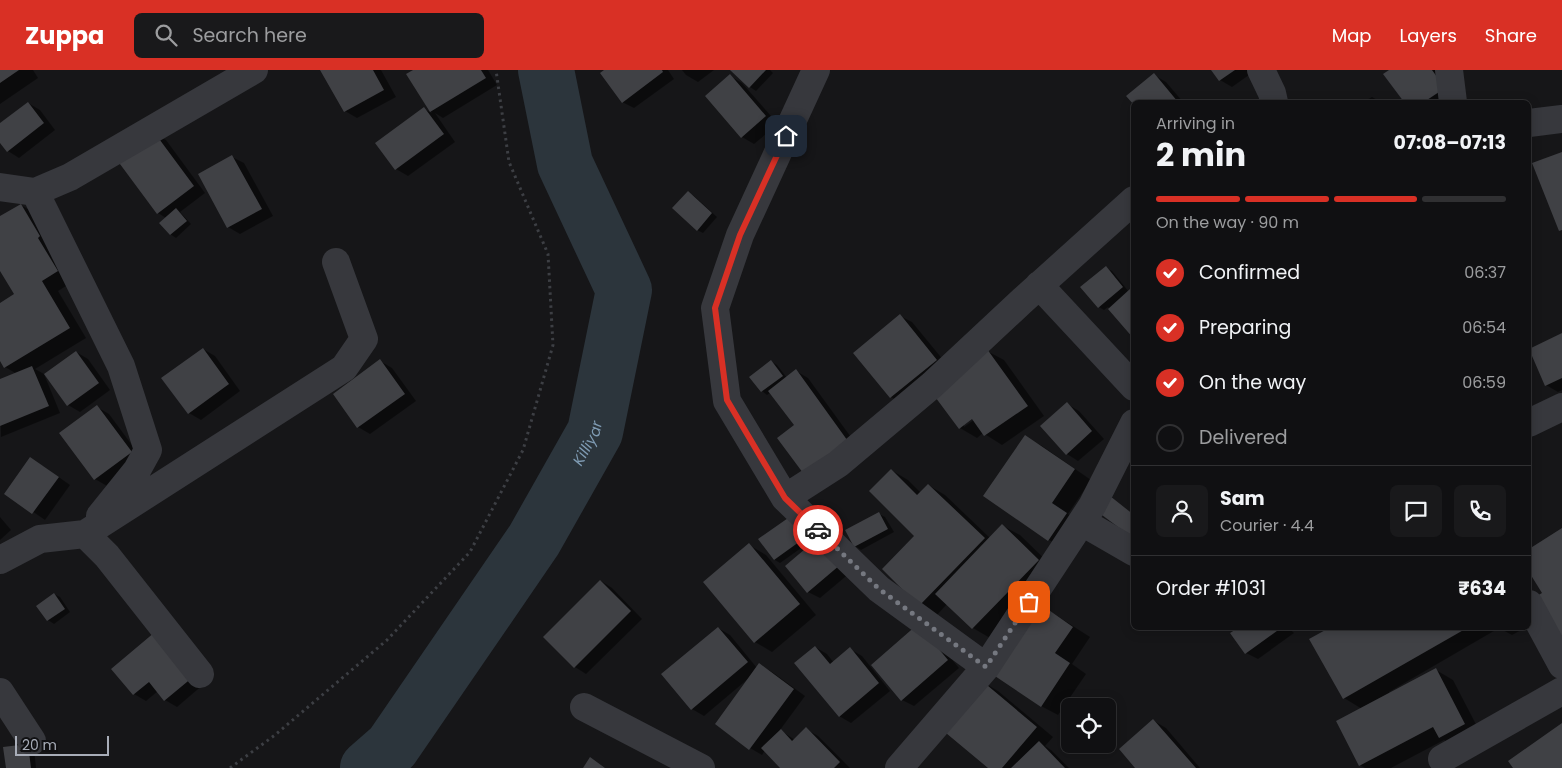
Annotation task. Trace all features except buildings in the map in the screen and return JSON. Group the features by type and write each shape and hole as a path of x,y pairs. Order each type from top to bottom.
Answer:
{"street":[{"path":"0,187 35,192 70,177 254,70"},
{"path":"816,70 740,235 715,308 727,400 785,498 879,589 986,667"},
{"path":"1449,70 1453,100"},
{"path":"1531,123 1562,119"},
{"path":"35,192 121,366 148,450 136,470 85,534"},
{"path":"785,498 838,464 932,385 1131,203"},
{"path":"0,560 40,539 85,534 344,368 364,339 336,262"},
{"path":"1039,285 1131,384"},
{"path":"1531,423 1562,407"},
{"path":"899,768 986,667 1092,506 1131,429"},
{"path":"1082,522 1131,550"},
{"path":"85,534 107,556 200,674"},
{"path":"1531,608 1562,665"},
{"path":"1442,759 1562,691"},
{"path":"0,692 32,741"},
{"path":"584,707 701,768"}],"path":[{"path":"230,768 275,735 387,640 470,552 523,450 553,345 548,254 509,162 496,70"}],"waterway":[{"name":"Killiyar","path":"368,768 392,747 534,540 595,432 624,290 565,164 546,70"}],"way so far":[{"path":"818,530 879,589 986,667 1029,602"}],"route":[{"path":"786,136 740,235 715,308 727,400 785,498 818,530"}]}
